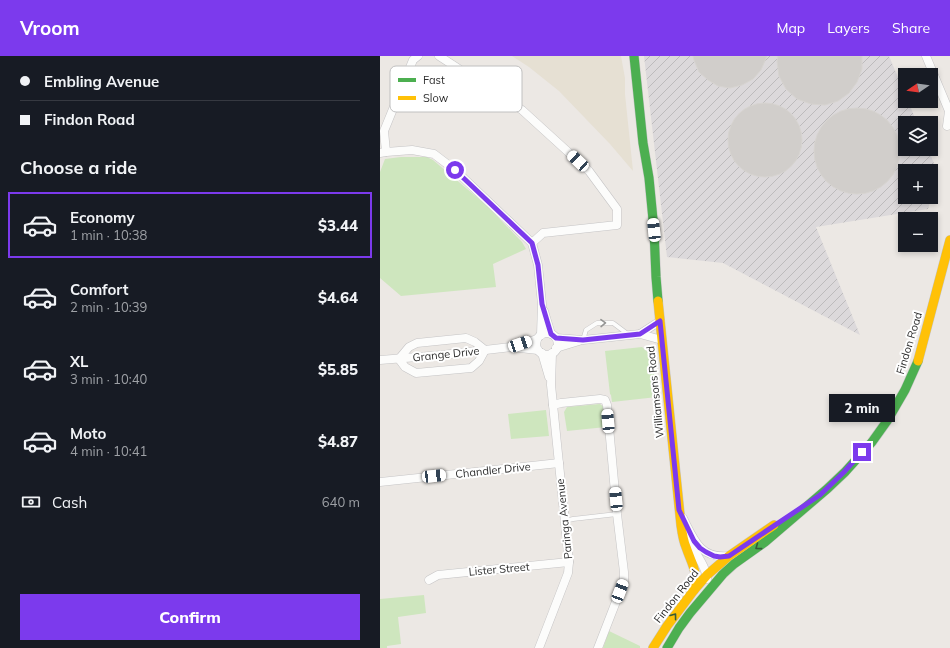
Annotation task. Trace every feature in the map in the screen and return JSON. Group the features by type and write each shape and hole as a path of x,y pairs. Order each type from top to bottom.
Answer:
{"street":[{"path":"411,66 413,60 418,56"},
{"path":"439,56 454,66"},
{"name":"Williamsons Road","path":"634,56 654,230 655,269 679,510 685,545 695,570 696,579 694,590"},
{"path":"926,56 949,111 946,126"},
{"path":"522,110 589,171 617,209 617,225 543,233 532,243"},
{"path":"392,112 384,131 383,153 412,150 434,154 455,170 532,243 538,265 542,304 539,336 536,345 540,351 548,354 554,350 583,340 640,334 662,340"},
{"name":"Findon Road","path":"667,648 683,623 723,574 734,564 765,542 820,495 872,442 883,427 905,390 919,356 950,240"},
{"path":"542,304 553,336 557,343 554,350"},
{"path":"640,334 660,321"},
{"path":"539,336 545,333 553,336 583,340"},
{"name":"Grange Drive","path":"512,348 539,336"},
{"path":"466,338 475,342 485,350 479,361 471,368 416,373 404,367 399,359 409,347 417,343 466,338"},
{"name":"Grange Drive","path":"380,360 512,348 540,351"},
{"name":"Paringa Avenue","path":"539,648 568,573 569,562 551,386 554,350"},
{"name":"Paringa Avenue","path":"540,351 551,386"},
{"path":"553,405 600,398 605,400 607,405 624,581 598,648"},
{"name":"Chandler Drive","path":"380,482 559,463"},
{"name":"Findon Road","path":"653,648 667,626 706,576 729,556 820,495"},
{"path":"679,510 694,541 700,548 714,556 729,556"},
{"name":"Williamsons Road","path":"679,510 690,544 705,570 706,576"},
{"name":"Lister Street","path":"429,580 438,575 569,562"},
{"path":"695,570 698,575 701,576 717,576 723,574"},
{"path":"703,598 707,584 706,576"}],"lane":[{"path":"583,340 586,330 597,323 613,323 630,335"},
{"path":"565,521 617,514"}],"shaded area":[{"path":"512,56 621,56 625,78 625,94 633,171 610,144 559,91 529,67"},
{"path":"644,56 889,56 898,77 898,108 911,108 914,116 898,116 898,156 931,156 934,164 898,164 898,204 929,204 928,209 898,212 898,214 816,227 860,335 723,263 667,257"}],"green space":[{"path":"401,157 427,157 433,160 486,205 522,242 526,249 493,264 496,287 401,296 380,278 380,172 385,159"},
{"path":"642,347 652,356 657,397 612,402 605,351"},
{"path":"600,404 604,407 606,427 567,431 564,412 567,407"},
{"path":"546,410 549,436 511,439 508,414"},
{"path":"424,595 426,613 398,617 401,644 387,646 387,648 380,648 380,599"},
{"path":"609,631 640,646 640,648 603,648"}],"building":[{"path":"693,56 767,56 761,70 753,79 742,85 730,88 718,86 708,80 699,72"},
{"path":"778,56 862,56 862,69 857,82 849,93 838,101 825,105 811,104 797,99 786,89 779,76 777,61"},
{"path":"765,103 779,106 791,114 799,126 802,140 799,154 791,166 779,174 765,177 751,174 739,166 731,154 728,140 731,126 739,114 751,106"},
{"path":"849,109 865,109 881,116 892,127 898,140 898,156 899,156 892,175 881,186 865,193 849,193 833,186 822,175 815,159 815,143 822,127 833,116"}],"traffic: fast":[{"path":"634,56 643,143 649,178 658,301"},
{"path":"667,648 690,613 723,574 734,564 765,542 827,489 845,472 872,442 887,421 905,390 918,361"}],"traffic: slow":[{"path":"918,361 950,240"},
{"path":"658,301 681,525 684,542 695,572 694,590"},
{"path":"653,648 667,626 707,575 729,556 774,525"}],"route":[{"path":"455,170 532,243 538,265 542,304 551,334 556,338 583,340 640,334 660,321 679,510 694,541 700,548 714,556 729,556 820,495 862,452"}]}
